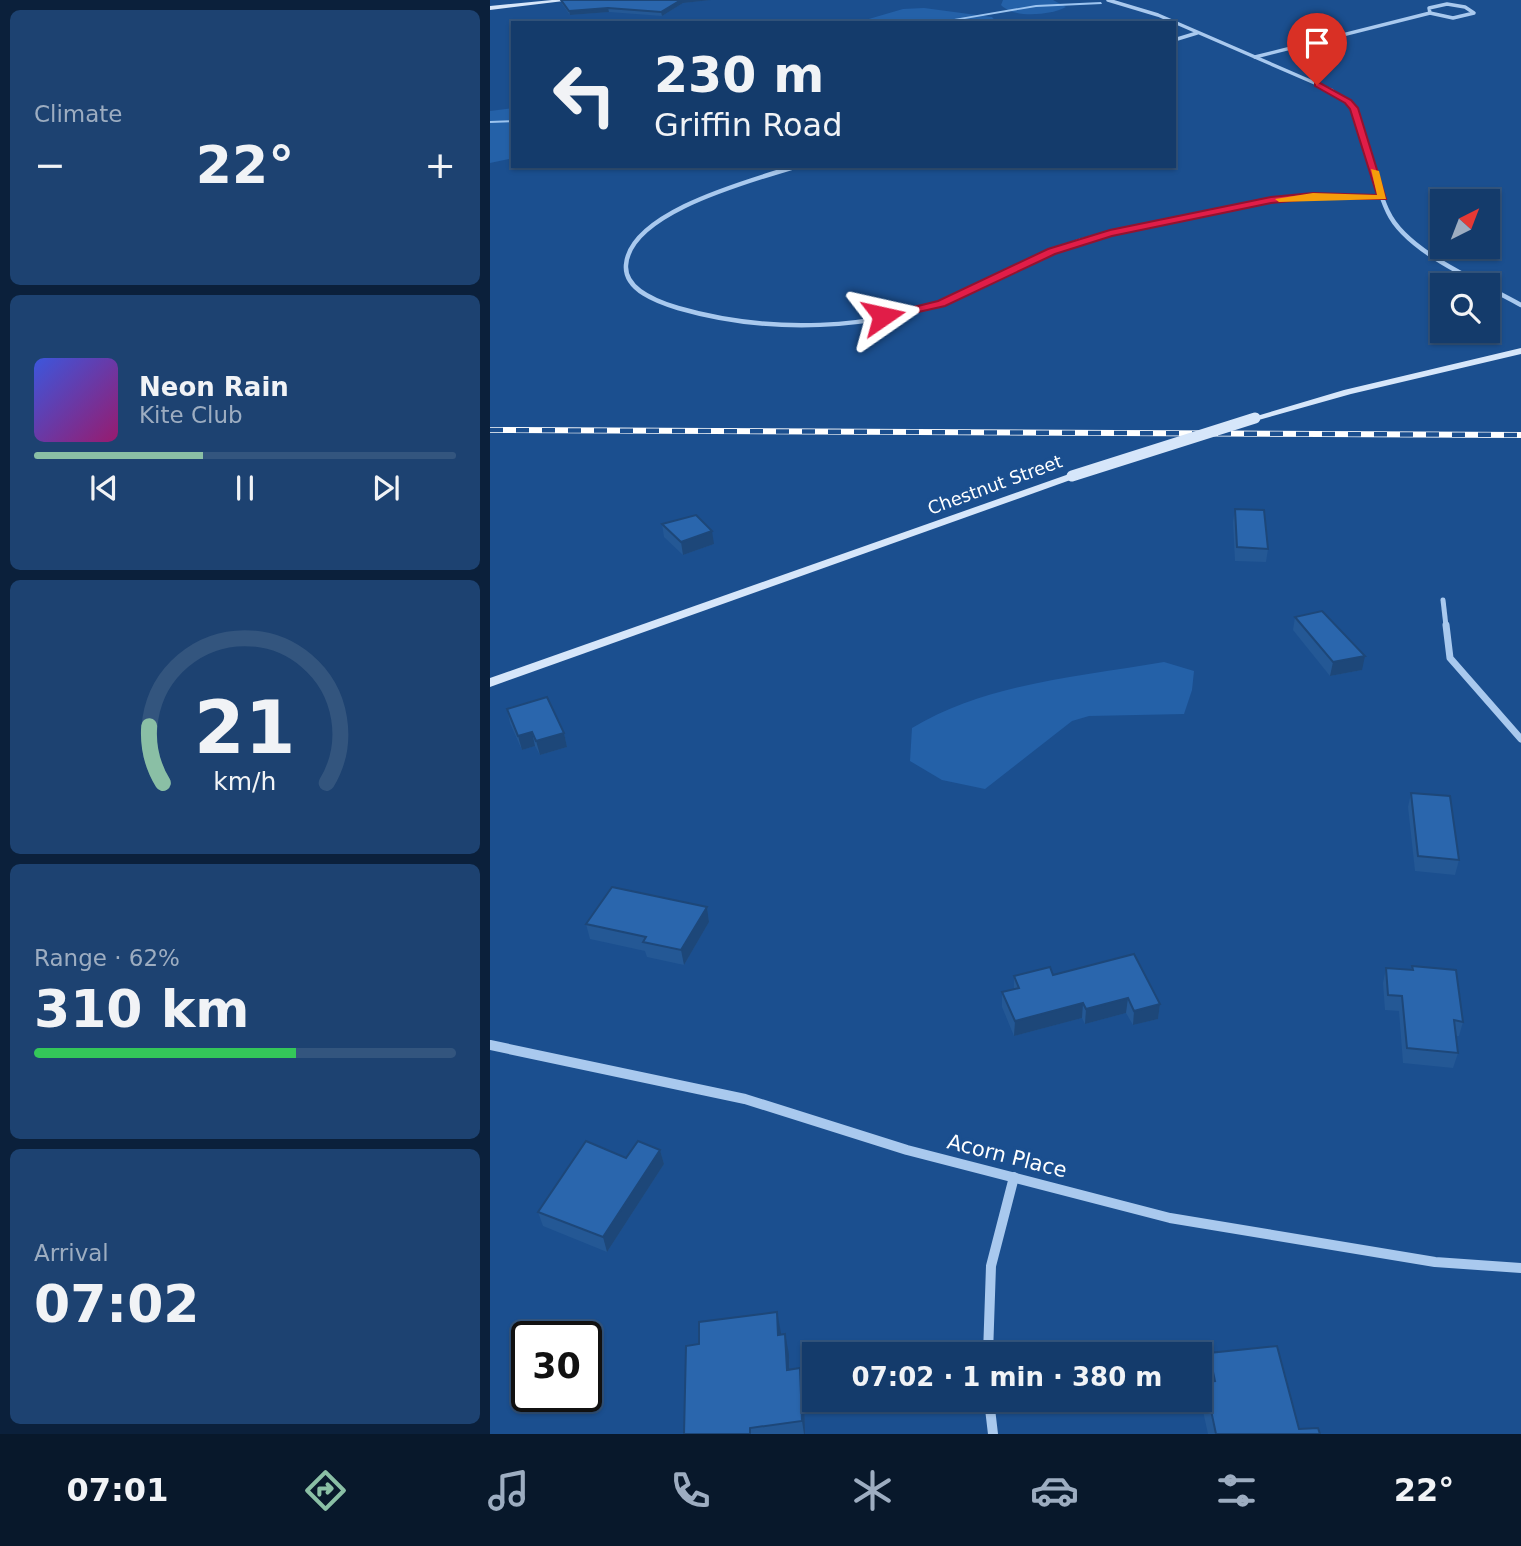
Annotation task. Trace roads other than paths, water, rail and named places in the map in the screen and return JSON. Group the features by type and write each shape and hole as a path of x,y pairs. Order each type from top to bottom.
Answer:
{"main road":[{"path":"490,8 569,0"},
{"name":"Chestnut Street","path":"490,683 1163,445 1348,392 1521,351"}],"street":[{"path":"1108,0 1143,9 1170,21"},
{"path":"1254,57 1430,13 1461,18 1474,13 1471,9 1446,5 1429,8 1430,13"},
{"path":"1176,23 1348,101 1354,108 1394,223 1412,241 1521,305"},
{"path":"1176,39 1198,33"},
{"path":"792,168 676,211 653,223 632,240 624,254 626,276 650,297 697,314 755,324 831,323 941,304 1042,255 1110,233 1271,200 1313,196 1383,197"},
{"path":"1443,600 1450,658 1489,699 1521,739"},
{"name":"Acorn Place","path":"490,1045 746,1099 906,1150 1171,1218 1435,1262 1521,1268"},
{"path":"988,1342 990,1266 1014,1177"},
{"path":"990,1412 993,1434"}],"waterway":[{"path":"945,21 1036,6 1101,3"},
{"path":"490,122 511,121"}],"railway":[{"path":"490,430 1521,435"}]}
